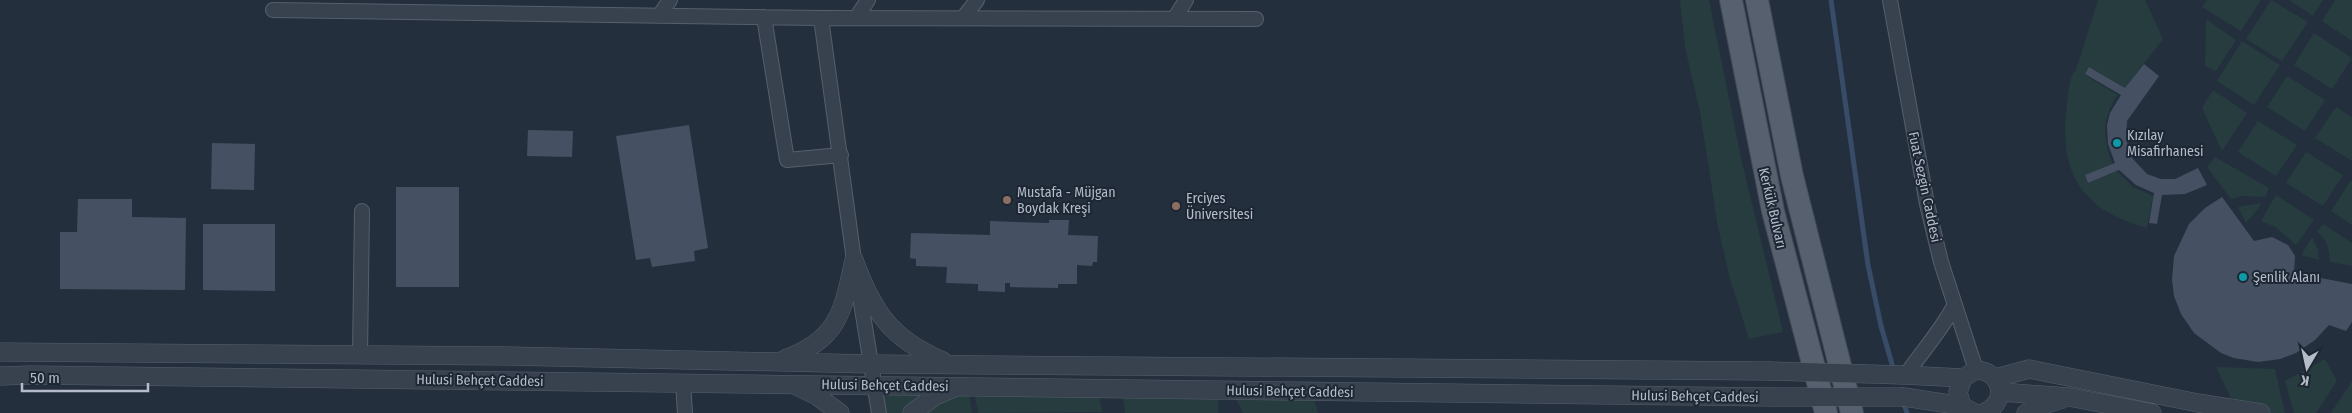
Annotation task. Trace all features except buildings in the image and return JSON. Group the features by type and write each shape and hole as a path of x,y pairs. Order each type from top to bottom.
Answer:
{"main road":[{"name":"Kerkük Bulvarı","path":"1731,0 1773,211 1826,413"},
{"name":"Kerkük Bulvarı","path":"1757,0 1789,160 1852,413"}],"street":[{"path":"279,0 273,10 821,18 1256,19"},
{"path":"468,13 476,0"},
{"path":"659,16 670,0"},
{"path":"856,18 868,0"},
{"path":"964,18 977,0"},
{"path":"1174,18 1186,0"},
{"name":"Fuat Sezgin Caddesi","path":"1890,0 1927,204 1954,306 1969,374"},
{"path":"764,17 787,160 841,155"},
{"path":"821,18 854,260 879,413"},
{"path":"360,355 362,210"},
{"path":"780,361 814,345 832,328 843,309 854,260"},
{"path":"854,260 873,305 886,322 922,351 948,364"},
{"path":"1904,375 1940,330 1954,306"},
{"name":"Hulusi Behçet Caddesi","path":"0,352 360,355 871,364 1768,371 1904,375 1969,374 1983,370 1983,405 1904,397 1770,398 875,384 0,376"},
{"path":"1983,405 2029,369 2198,403 2261,413"},
{"path":"1969,374 1958,392 1983,405 2069,397 2152,413"},
{"path":"683,382 685,413"},
{"path":"790,383 817,396 840,413"},
{"path":"912,413 935,396 963,386"},
{"path":"2026,413 2039,406 2069,397"}],"green space":[{"path":"1680,0 1709,0 1741,158 1783,332 1749,339 1730,279 1718,227 1700,112 1685,47"},
{"path":"2098,0 2145,0 2163,39 2125,88 2090,67 2085,75 2118,95 2109,111 2105,128 2109,155 2113,164 2085,176 2088,183 2117,171 2133,187 2153,196 2147,228 2105,211 2090,199 2079,185 2071,169 2066,150 2065,129 2070,82 2076,70"},
{"path":"2207,0 2261,0 2241,31 2202,7"},
{"path":"2271,0 2308,22 2282,61 2246,39"},
{"path":"2289,0 2323,0 2313,16"},
{"path":"2335,0 2352,0 2352,41 2322,21"},
{"path":"2206,19 2236,40 2216,71 2205,66"},
{"path":"2314,33 2352,58 2332,89 2294,65"},
{"path":"2242,41 2280,65 2254,105 2217,81"},
{"path":"2287,76 2325,100 2305,131 2267,107"},
{"path":"2213,90 2247,113 2222,151 2202,108"},
{"path":"2336,107 2352,117 2352,161 2315,138"},
{"path":"2258,121 2297,145 2276,176 2238,152"},
{"path":"2306,152 2343,175 2323,206 2286,183"},
{"path":"2215,157 2269,188 2265,197 2243,196 2231,199 2207,167"},
{"path":"2352,181 2352,225 2331,211"},
{"path":"2276,195 2314,220 2296,245 2276,227 2261,221"},
{"path":"2261,203 2258,209 2246,223 2238,207"},
{"path":"2323,224 2352,243 2352,266 2330,262 2327,245 2317,232"},
{"path":"2312,237 2318,250 2319,260 2301,255"},
{"path":"2325,359 2337,381 2316,413 2294,413 2285,381"},
{"path":"2216,367 2275,369 2285,413 2238,413"},
{"path":"967,379 972,413 885,413 883,404 888,390"},
{"path":"972,379 1097,382 1102,412 978,413"},
{"path":"1121,381 1218,381 1218,413 1125,413"},
{"path":"2352,381 2352,413 2331,413"},
{"path":"1227,382 1309,383 1318,413 1243,413"}],"waterway":[{"path":"1831,0 1868,265 1881,326 1894,371"},
{"path":"1903,401 1907,413"}],"place":[{"name":"Kızılay Misafirhanesi","path":"2117,143"},
{"name":"Mustafa - Müjgan Boydak Kreşi","path":"1007,200"},
{"name":"Erciyes Üniversitesi","path":"1176,206"},
{"name":"Şenlik Alanı","path":"2243,277"}]}
